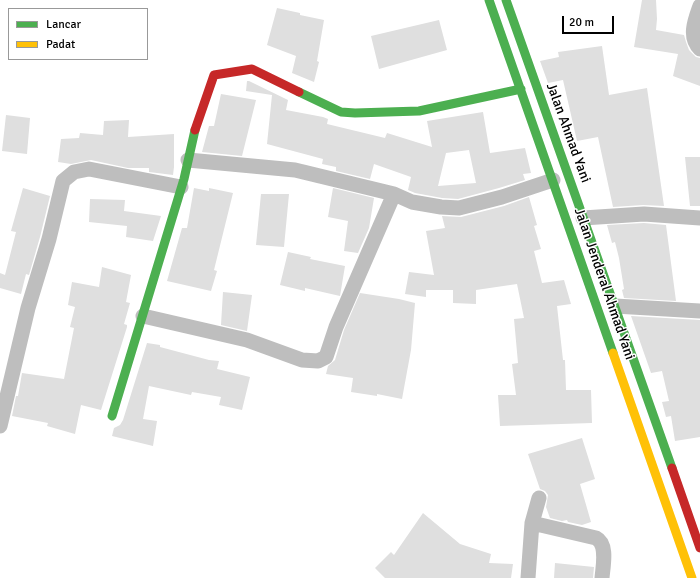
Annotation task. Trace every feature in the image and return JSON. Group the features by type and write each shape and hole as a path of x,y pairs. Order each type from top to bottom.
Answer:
{"main road":[{"name":"Jalan Jenderal Ahmad Yani","path":"489,0 692,578"},
{"name":"Jalan Ahmad Yani","path":"506,0 700,548"},
{"path":"112,416 181,187 193,137 212,77 214,75 218,73 252,69 341,112 355,113 419,111 521,89"},
{"path":"653,466 670,460"}],"street":[{"path":"700,6 693,33 695,44 700,49"},
{"path":"188,160 295,170 394,194 412,202 441,207 459,208 502,197 553,180"},
{"path":"0,426 28,308 49,239 63,181 74,172 89,170 181,187"},
{"path":"143,316 247,340 302,360 318,361 326,357 336,327 394,194"},
{"path":"583,218 644,214 700,218"},
{"path":"615,306 700,311"},
{"path":"528,578 532,524 539,498"},
{"path":"532,524 600,540 603,544 602,578"}],"building":[{"path":"642,0 656,0 656,30 684,35 689,50 696,57 700,58 700,86 673,76 678,54 634,47"},
{"path":"277,8 324,20 317,61 319,62 314,82 292,73 296,56 267,45"},
{"path":"439,20 447,50 379,69 371,36"},
{"path":"602,46 609,95 647,88 664,206 643,205 613,207 598,137 577,141 563,80 548,83 540,61 559,57 558,52"},
{"path":"247,81 249,81 288,100 286,110 323,117 328,119 327,124 385,138 387,133 432,147 427,121 483,112 490,153 525,148 531,173 523,174 525,180 458,199 442,198 415,193 408,190 411,177 374,164 370,179 336,171 336,167 322,164 323,159 267,144 272,95 246,91","holes":["469,150 476,183 438,186 446,153"]},
{"path":"221,94 256,100 242,156 202,152 209,126 214,126"},
{"path":"6,115 30,118 27,154 2,151"},
{"path":"129,120 128,137 174,134 173,175 149,172 149,168 128,168 91,160 71,164 58,162 61,139 79,138 80,133 103,135 104,121"},
{"path":"685,157 700,157 700,206 690,206"},
{"path":"23,188 50,196 29,275 26,274 21,294 0,288 0,273 5,275 16,232 11,231"},
{"path":"194,188 209,191 209,188 233,193 214,270 217,271 211,291 167,281 182,228 187,228"},
{"path":"333,188 374,198 369,228 358,253 344,251 348,221 328,217"},
{"path":"261,194 289,194 284,247 256,245"},
{"path":"529,197 537,225 534,226 541,249 534,251 542,283 564,280 571,304 557,306 563,360 565,360 566,390 591,390 592,423 500,426 498,395 516,395 512,364 518,363 514,319 524,318 517,284 476,290 476,304 453,303 453,290 426,290 426,297 405,294 409,272 434,275 426,231 445,228 442,216 461,217 504,206"},
{"path":"90,199 125,200 124,211 161,216 153,241 126,237 127,226 89,222"},
{"path":"644,223 666,225 676,301 624,298 619,258 615,242 612,243 607,225"},
{"path":"288,252 311,257 310,259 345,266 340,296 305,288 305,291 280,285"},
{"path":"102,267 131,275 126,302 130,303 124,324 127,325 127,327 101,410 81,405 75,434 47,426 48,423 12,416 16,396 18,396 22,373 64,379 74,328 70,327 75,307 68,305 72,282 99,287"},
{"path":"223,292 252,295 247,331 221,325"},
{"path":"360,293 415,303 411,350 402,399 377,394 377,396 351,392 353,378 326,374 328,366 335,360 344,330"},
{"path":"631,316 700,320 700,437 675,441 671,416 666,417 662,402 669,401 662,371 651,373"},
{"path":"147,343 160,345 160,347 209,360 219,361 217,369 250,377 242,410 219,405 221,397 192,392 191,395 149,386 143,419 157,421 153,446 112,436 114,428 120,425 123,420"},
{"path":"582,438 595,479 580,484 591,522 582,525 568,522 567,520 562,521 550,518 546,507 548,495 545,491 540,489 528,454"},
{"path":"423,513 460,544 491,554 489,563 513,564 511,578 385,578 375,568 391,552 394,555"},
{"path":"555,563 594,567 593,578 554,578"}],"traffic: fast":[{"path":"489,0 613,353"},
{"path":"506,0 672,468"},
{"path":"299,92 341,112 355,113 419,111 521,89"},
{"path":"112,416 184,179 195,130"}],"traffic: slow":[{"path":"613,353 692,578"}],"traffic: jam":[{"path":"195,130 214,75 252,69 299,92"},
{"path":"672,468 700,548"}]}
